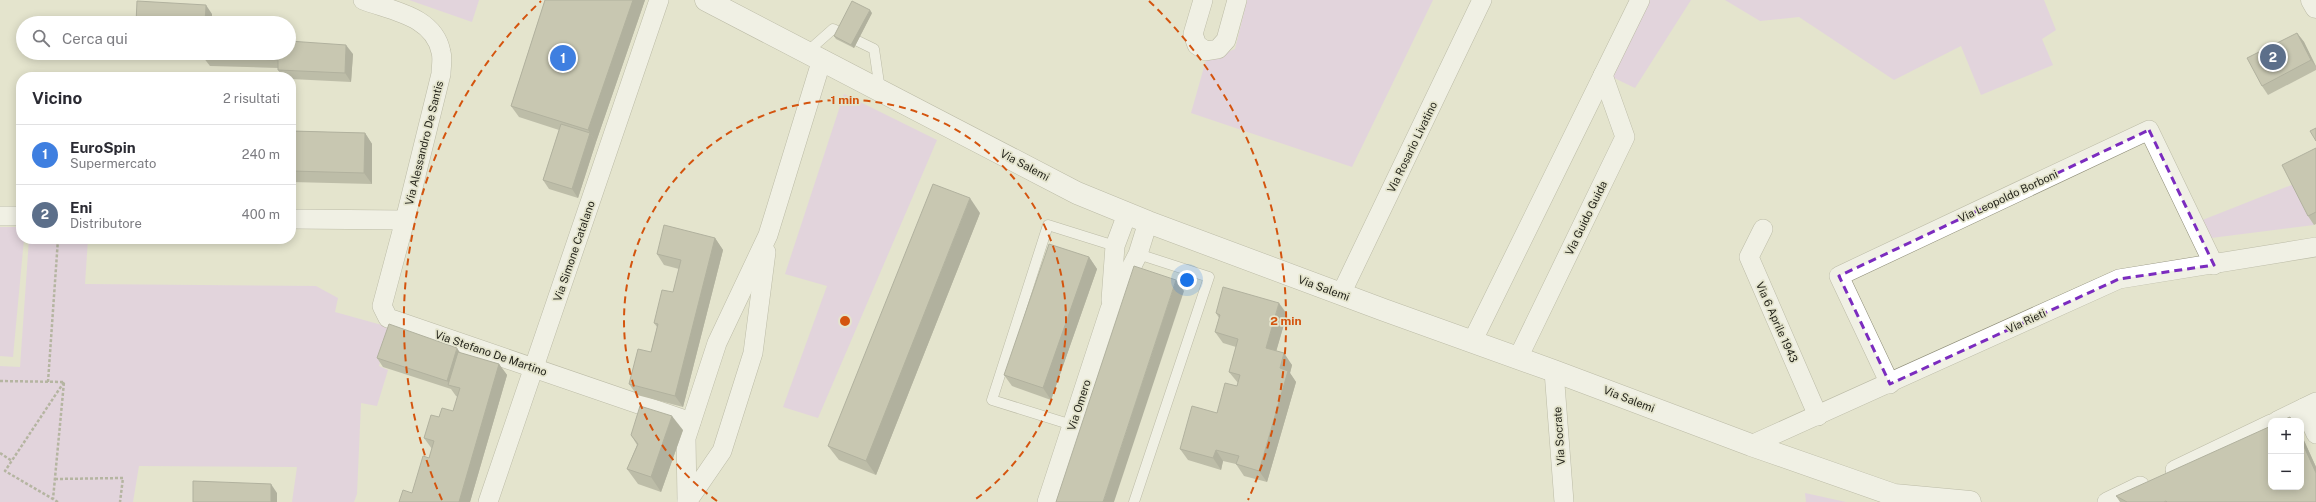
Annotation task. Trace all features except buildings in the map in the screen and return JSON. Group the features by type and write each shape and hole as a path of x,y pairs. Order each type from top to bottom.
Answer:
{"street":[{"name":"Via Alessandro De Santis","path":"296,219 405,220 441,74 441,52 434,35 422,21 363,0"},
{"name":"Via Simone Catalano","path":"488,502 659,0"},
{"name":"Via Salemi","path":"706,0 815,55 1078,193 1127,214 1472,342 1554,370 1751,445 1894,495 1914,500 1970,502"},
{"path":"1202,0 1193,34 1197,45 1206,51 1218,49 1226,40 1236,0"},
{"name":"Via Rosario Livatino","path":"1341,294 1482,0"},
{"path":"1472,342 1640,0"},
{"path":"2312,0 2316,7"},
{"path":"688,502 722,451 753,353 768,235 815,55"},
{"name":"Via Guido Guida","path":"1518,358 1625,137 1603,75"},
{"name":"Via Leopoldo Borboni","path":"1890,384 1839,276 2150,130 2214,265"},
{"path":"1110,309 1115,246 1127,214"},
{"path":"0,216 16,216"},
{"name":"Via Stefano De Martino","path":"405,220 382,306 388,318 691,422"},
{"path":"1110,309 1138,254 1148,222"},
{"name":"Via 6 Aprile 1943","path":"1763,229 1749,257 1818,416"},
{"path":"688,502 686,438 717,342 768,235"},
{"name":"Via Rieti","path":"1751,445 1890,384 2119,278 2214,265 2316,247"},
{"name":"Via Omero","path":"1047,502 1110,309"},
{"name":"Via Socrate","path":"1554,370 1564,502"},
{"path":"2283,418 2310,405 2316,434"},
{"path":"2107,502 2268,425"}],"lane":[{"path":"815,55 833,29 874,49 880,90"},
{"path":"1072,425 992,400 1048,225 1115,246"},
{"path":"1134,502 1209,277 1138,254"}],"path":[{"path":"48,382 58,244"},
{"path":"0,381 64,382"},
{"path":"58,502 5,471 64,382"},
{"path":"53,499 64,382"},
{"path":"0,453 12,461"},
{"path":"55,479 123,478 120,502"}],"highlighted area":[{"path":"2149,130 2214,265 2119,279 1890,384 1839,276"}],"shaded area":[{"path":"409,0 479,0 472,22"},
{"path":"1247,0 1433,0 1352,167 1191,113 1206,60 1235,49"},
{"path":"1650,0 1691,0 1635,88 1612,77"},
{"path":"1725,0 2044,0 2056,30 2042,39 2053,65 1981,95 1961,46 1894,80 1799,17 1760,21"},
{"path":"844,94 937,140 818,418 783,407 827,286 785,274"},
{"path":"2294,184 2314,225 2211,238 2200,221"},
{"path":"0,227 16,227 16,244 24,244 13,357 0,356"},
{"path":"29,244 88,244 85,284 316,286 338,298 335,312 389,327 379,366 388,370 377,406 361,403 357,494 354,502 292,502 297,467 139,466 133,502 0,502 0,366 20,367"},
{"path":"1805,493 1846,502 1806,502"}],"place":[{"name":"Eni","path":"2273,57"},
{"name":"EuroSpin","path":"563,58"}]}
